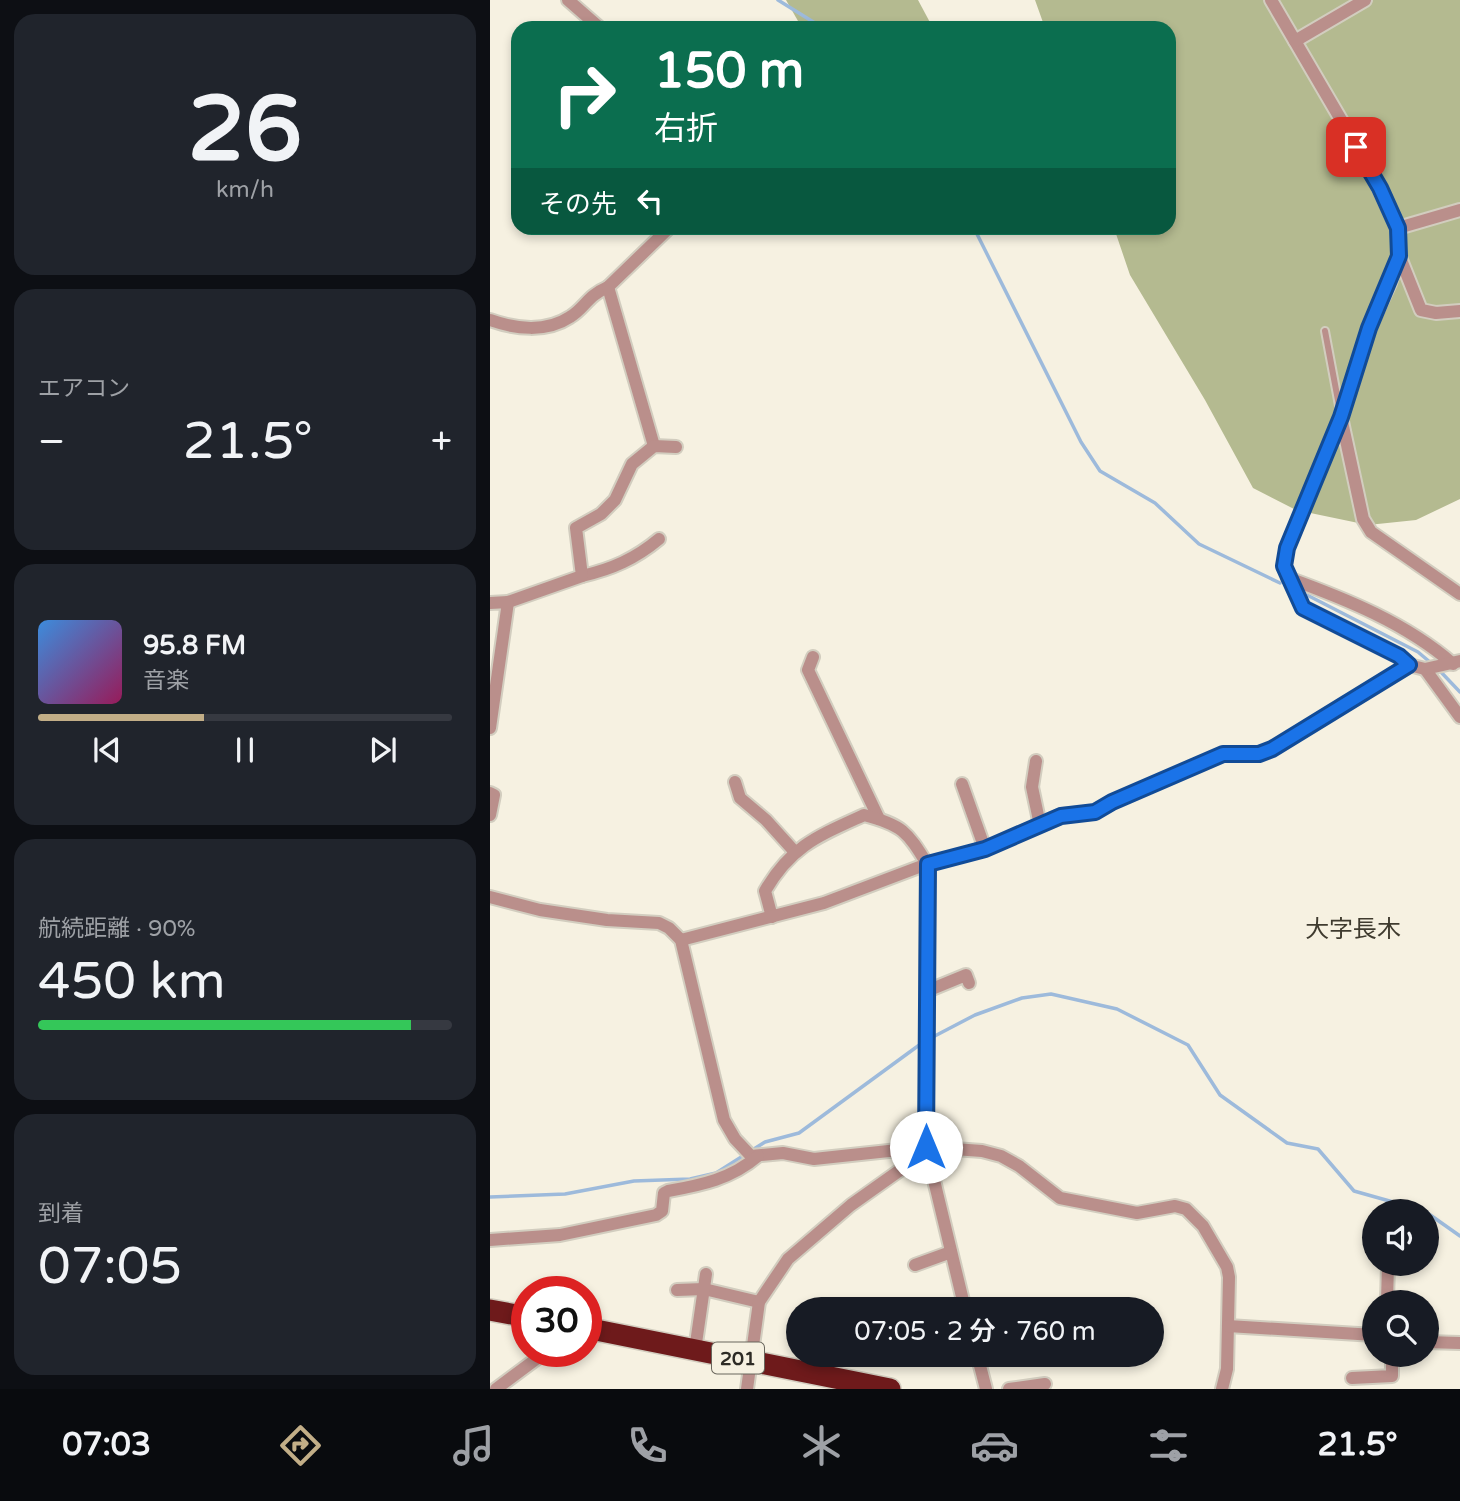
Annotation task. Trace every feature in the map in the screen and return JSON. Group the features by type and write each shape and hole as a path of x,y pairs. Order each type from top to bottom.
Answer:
{"highway":[{"path":"491,1310 511,1314"},
{"name":"201","path":"602,1331 752,1361 852,1385 890,1389"}],"street":[{"path":"568,0 592,21"},
{"path":"1271,0 1371,171 1398,228 1399,256 1369,328 1341,417 1287,548 1284,566 1303,608 1399,656 1409,665 1426,669 1453,664"},
{"path":"1295,41 1364,0"},
{"path":"1398,228 1460,210"},
{"path":"490,320 510,328 534,329 569,318 593,294 608,287 662,235"},
{"path":"1399,256 1408,272 1421,310 1436,313 1460,311"},
{"path":"608,287 654,446"},
{"path":"1341,417 1363,519 1371,532 1460,594"},
{"path":"582,576 576,528 601,514 615,500 632,464 654,446 676,447"},
{"path":"490,603 508,602 582,576 612,569 642,553 659,539"},
{"path":"1288,578 1349,601 1420,639 1453,664"},
{"path":"490,728 508,602"},
{"path":"813,657 808,670 879,819"},
{"path":"681,940 824,903 928,864 985,849 1061,816 1095,812 1223,754 1265,752 1409,665"},
{"path":"1426,669 1460,717"},
{"path":"1036,761 1032,787 1040,825"},
{"path":"735,782 740,798 766,820 794,851"},
{"path":"962,784 985,849"},
{"path":"490,793 494,796 490,815"},
{"path":"772,917 765,891 778,868 794,851 864,816 895,823 909,837 928,864 926,1149 962,1297"},
{"path":"490,897 540,910 607,920 659,923 669,928 681,940 724,1120 734,1139 751,1154 783,1153 814,1159 926,1149 982,1151 1001,1156 1019,1166 1060,1198 1137,1213 1175,1206 1186,1209 1203,1226 1227,1267 1227,1369 1222,1389"},
{"path":"927,991 966,975 969,983"},
{"path":"747,1389 759,1301 788,1259 851,1205 926,1149"},
{"path":"490,1240 560,1235 656,1215 662,1211 664,1193 710,1184 734,1173 751,1154"},
{"path":"915,1265 951,1252"},
{"path":"695,1350 706,1274"},
{"path":"677,1290 704,1289 759,1301"},
{"path":"1228,1326 1362,1334"},
{"path":"1439,1342 1460,1343"},
{"path":"496,1389 526,1367"},
{"path":"980,1367 986,1389"},
{"path":"1352,1378 1392,1376 1392,1367"},
{"path":"1009,1389 1045,1384"}],"lane":[{"path":"1325,331 1341,417"}],"green space":[{"path":"786,0 918,0 929,21 798,21"},
{"path":"1035,0 1460,0 1460,499 1416,520 1368,525 1296,510 1253,488 1205,400 1130,275 1116,235 1176,235 1176,21 1042,21"}],"waterway":[{"path":"778,0 812,21"},
{"path":"978,235 1081,442 1100,471 1155,503 1199,544 1280,583"},
{"path":"1307,595 1418,652 1431,663"},
{"path":"1439,670 1460,692"},
{"path":"929,1039 975,1015 1022,998 1051,994 1117,1009 1188,1045 1220,1095 1287,1143 1318,1149 1354,1191 1382,1199"},
{"path":"490,1197 565,1194 634,1181 690,1179 716,1173 765,1142 799,1133 922,1043"},
{"path":"1439,1221 1460,1236"}],"district":[{"name":"大字長木","path":"1353,929"}],"route":[{"path":"926,1147 928,864 985,849 1061,816 1095,812 1223,754 1259,754 1272,749 1409,665 1399,656 1303,608 1284,566 1287,548 1341,417 1369,328 1399,256 1398,228 1380,188 1356,147"}]}
